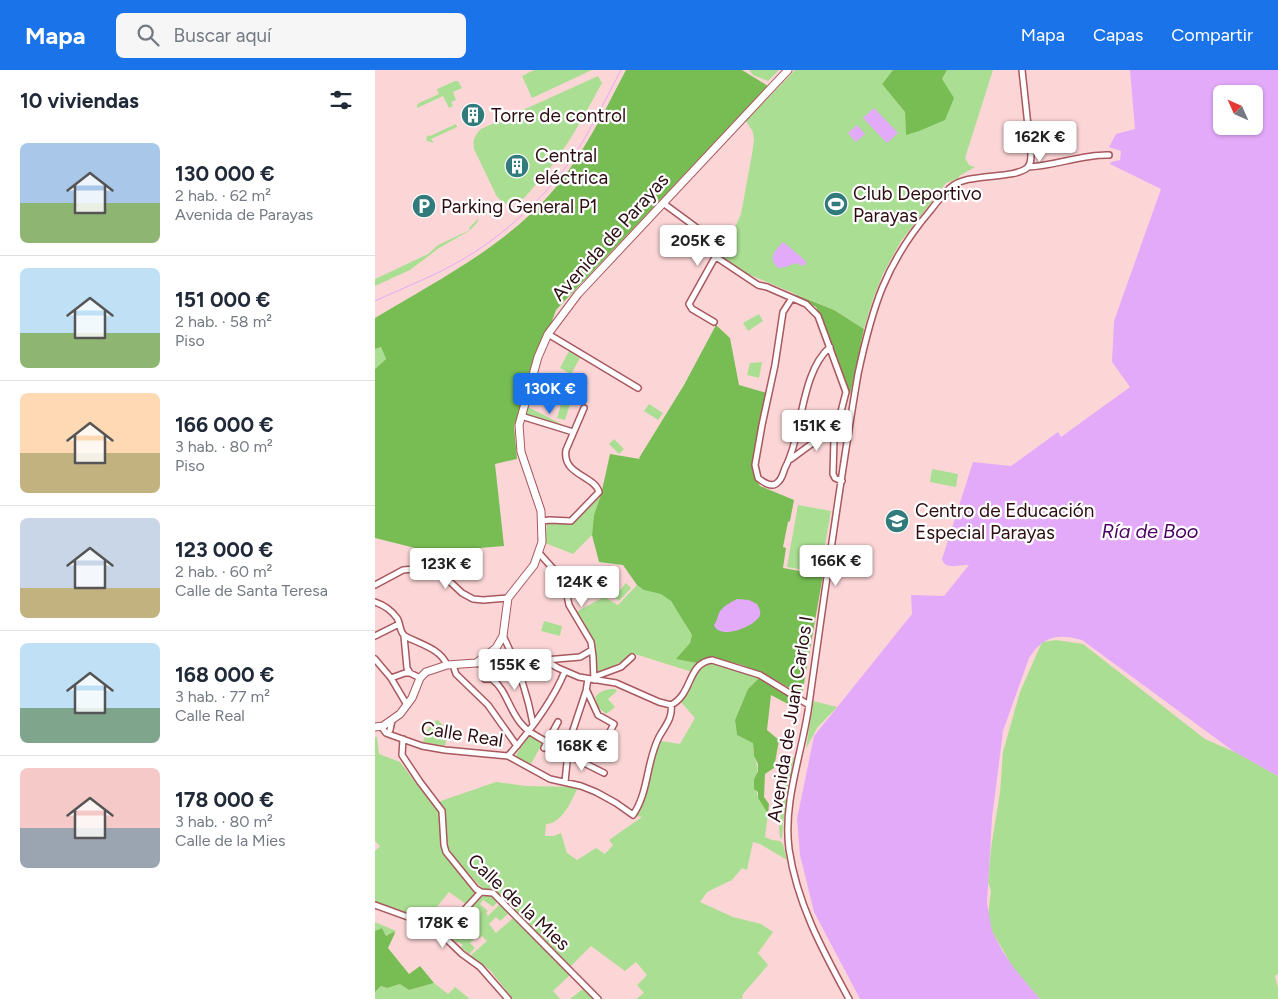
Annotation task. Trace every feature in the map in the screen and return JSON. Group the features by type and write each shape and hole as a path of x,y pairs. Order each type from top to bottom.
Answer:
{"street":[{"name":"Avenida de Parayas","path":"508,598 534,565 542,542 542,521 539,504 521,452 519,433 521,416 538,357 547,334 578,294 788,70"},
{"path":"1022,70 1031,154 1028,167"},
{"name":"Avenida de Juan Carlos I","path":"849,999 809,921 798,889 789,850 789,812 809,705 849,427 864,345 876,302 885,278 897,255 915,228 953,185 979,178 1013,173 1028,167 1109,155"},
{"path":"663,202 718,243 720,248 716,257 689,304 692,309 715,322"},
{"path":"716,257 758,286 767,287 806,304 816,312 845,392 835,430 833,474 835,478 842,481"},
{"path":"792,298 783,312 775,365 761,425 755,465 758,478 766,484 777,483 790,460 805,396 818,363 830,347"},
{"path":"547,334 638,388"},
{"path":"542,521 571,521 599,492 597,487 577,473 567,462 565,453 584,408"},
{"path":"521,416 573,432"},
{"path":"790,460 825,434 835,430"},
{"path":"539,553 564,581 569,605 591,642 592,650 592,679 569,742 565,782"},
{"path":"375,585 403,570 414,569 445,577 473,599 508,598 503,636 496,648 476,663"},
{"path":"375,602 390,610 396,617 404,636 406,665 410,674"},
{"path":"375,636 399,624"},
{"path":"404,636 420,642 450,665 456,674 488,705 517,746"},
{"path":"503,636 523,681 533,724"},
{"path":"380,726 392,720 407,705 420,678 432,669 450,665 476,663 482,665 580,657 592,650"},
{"path":"592,679 621,667 632,657"},
{"path":"375,660 391,678 407,705"},
{"path":"544,660 565,671 592,679 616,683 659,702 671,705 678,700 691,683 696,667 707,660 712,660 760,675 809,705"},
{"path":"508,756 545,709 565,671"},
{"path":"391,678 405,673 420,678"},
{"path":"485,680 492,679 496,682 509,700 517,719 527,731 547,742"},
{"path":"587,691 598,714 614,724 605,741"},
{"name":"Calle Real","path":"380,726 386,733 422,746 508,756 550,779 581,786 596,792 616,803 633,816 643,796 651,757 658,738 671,717 671,705"},
{"path":"390,730 392,720"},
{"path":"544,748 558,722"},
{"name":"Calle Real","path":"380,726 390,730 400,738"},
{"name":"Calle de la Mies","path":"400,738 402,755 419,782 442,811 446,852 465,876 481,892 493,893 598,999"},
{"path":"568,755 604,773"},
{"path":"442,934 481,892"},
{"path":"375,905 419,921 442,934 457,950 488,975 508,999"}],"green space":[{"path":"534,70 592,70 532,98 522,76"},
{"path":"626,70 742,70 768,86 556,310 514,426 517,459 495,464 504,546 431,552 375,538 375,369 386,359 381,347 375,349 375,318 468,262 512,231 532,213 551,193 573,164 592,134"},
{"path":"749,70 779,70 768,81 753,75"},
{"name":"Club Deportivo Parayas","path":"795,70 893,70 882,84 905,112 906,134 947,70 993,70 965,158 969,165 975,167 959,176 959,178 946,183 901,241 883,274 864,329 834,310 743,272 721,259 741,214 752,154 753,132 746,121"},
{"path":"893,70 947,70 942,79 954,98 945,120 906,135 905,112 882,84"},
{"path":"598,76 602,83 553,165 523,199 512,204 502,201 496,195 474,149 475,136 481,129"},
{"path":"458,81 462,88 453,92 456,100 451,102 453,106 449,108 443,96 417,108 419,103 439,94 437,89"},
{"path":"456,124 457,127 431,139 434,143 427,141 428,135 430,136"},
{"path":"479,218 477,223 470,230 469,228"},
{"path":"470,230 439,248 410,270 375,286 375,279 428,254 438,245"},
{"path":"792,293 834,310 864,329 850,395 828,333 816,307"},
{"path":"759,314 763,321 748,331 743,323"},
{"path":"716,325 730,338 739,385 767,393 752,470 760,486 794,500 783,547 786,548 783,568 823,575 802,695 765,674 742,665 711,657 697,663 676,659 690,643 692,635 671,601 661,594 644,590 637,585 623,565 599,562 592,535 594,515 601,495 610,454 640,459 684,385"},
{"path":"381,347 386,359 375,369 375,349"},
{"path":"569,351 580,358 571,374 560,368"},
{"path":"762,362 759,378 747,375 750,363"},
{"path":"562,401 570,404 565,420 557,418"},
{"path":"649,404 663,413 658,420 644,411"},
{"path":"528,407 571,429 525,415"},
{"path":"614,439 624,449 619,454 609,444"},
{"path":"932,469 958,474 956,487 930,482"},
{"path":"601,495 594,515 592,535 573,554 545,543 547,524 569,524"},
{"path":"798,505 831,511 820,573 787,567"},
{"path":"626,583 631,588 619,601 614,597"},
{"path":"637,585 665,596 678,611 692,635 690,643 677,659 697,663 692,672 635,654 597,675 596,647 576,612 604,597 618,605"},
{"path":"544,621 562,626 560,636 541,631"},
{"path":"1056,640 1083,644 1205,739 1239,754 1278,776 1278,974 1275,976 1278,999 1040,999 1013,968 992,931 988,915 991,891 988,882 991,848 1000,793 1003,752 1020,692 1042,642"},
{"path":"715,663 759,678 748,689 735,720 737,735 753,742 757,767 754,779 758,798 768,814 765,837 780,841 783,844 787,860 760,844 753,842 747,870 742,868 732,880 707,892 700,902 733,917 761,924 773,932 758,953 768,965 743,994 742,999 636,999 644,993 637,985 647,975 636,962 625,971 591,946 570,967 497,892 482,888 467,872 463,877 476,894 466,904 449,892 436,908 440,911 440,916 446,921 439,928 426,920 375,901 375,851 380,846 375,841 375,737 377,737 379,754 400,762 432,804 496,782 526,786 578,787 562,816 552,823 546,824 545,836 554,836 561,833 567,853 577,860 596,848 605,854 613,845 609,840 642,817 636,816 645,797 652,760 661,741 680,744 695,718 680,701 693,684 700,667"},
{"path":"759,678 800,702 799,710 771,695 767,730 779,740 774,768 765,774 764,797 769,804 768,814 758,798 758,792 754,789 754,779 758,771 758,764 754,756 753,743 737,735 735,720 748,689"},
{"path":"615,689 617,691 608,699 615,707 606,714 598,707 595,697 604,690"},
{"path":"813,701 837,707 817,728 806,749"},
{"path":"438,720 448,731 445,746 423,742 430,725"},
{"path":"529,735 543,742 531,764 516,755"},
{"path":"790,755 794,758 782,838 780,838 779,827 788,757"},
{"path":"484,894 498,901 493,907 483,900 480,904 488,911 486,913 488,916 500,904 509,913 500,921 496,917 489,924 496,933 513,918 570,975 553,991 560,999 513,999 490,970 470,956 487,941 482,936 479,938 477,936 470,943 475,948 469,954 461,947 463,945 459,942 457,943 448,935 452,928 456,932 462,926 458,922"},
{"path":"375,922 396,931 386,936 382,928 375,931"},
{"path":"382,928 386,936 393,932 395,933 388,948 409,974 420,966 434,983 409,990 400,984 387,988 381,986 375,992 375,931"},
{"path":"434,983 448,994 455,987 470,999 375,999 375,992 381,986 387,988 400,984 409,990"},
{"path":"584,988 593,999 570,999"}],"water":[{"name":"Ría de Boo","path":"1130,70 1278,70 1278,776 1233,751 1082,640 1058,637 1045,641 1029,658 1003,731 992,818 987,903 992,931 1003,952 1040,999 860,999 814,912 800,855 797,819 814,736 912,614 911,595 944,596 969,565 949,566 942,559 973,462 1011,466 1058,432 1061,437 1130,387 1112,362 1114,321 1161,189 1110,164 1120,160 1121,151 1109,147 1116,134 1135,129"},
{"path":"874,108 898,133 887,143 863,118"},
{"path":"857,125 865,134 856,142 848,133"},
{"path":"783,242 802,258 806,264 802,266 796,263 778,268 773,261 773,255"},
{"path":"737,599 749,600 757,604 760,615 752,623 738,630 723,632 717,630 714,625 719,613 725,606"}],"waterway":[{"path":"375,301 465,258 495,238 523,215 571,160 621,70"}],"place":[{"name":"Torre de control","path":"473,115"},
{"name":"Central eléctrica","path":"517,166"},
{"name":"Club Deportivo Parayas","path":"836,204"},
{"name":"Parking General P1","path":"424,206"},
{"name":"Centro de Educación Especial Parayas","path":"897,521"}]}
